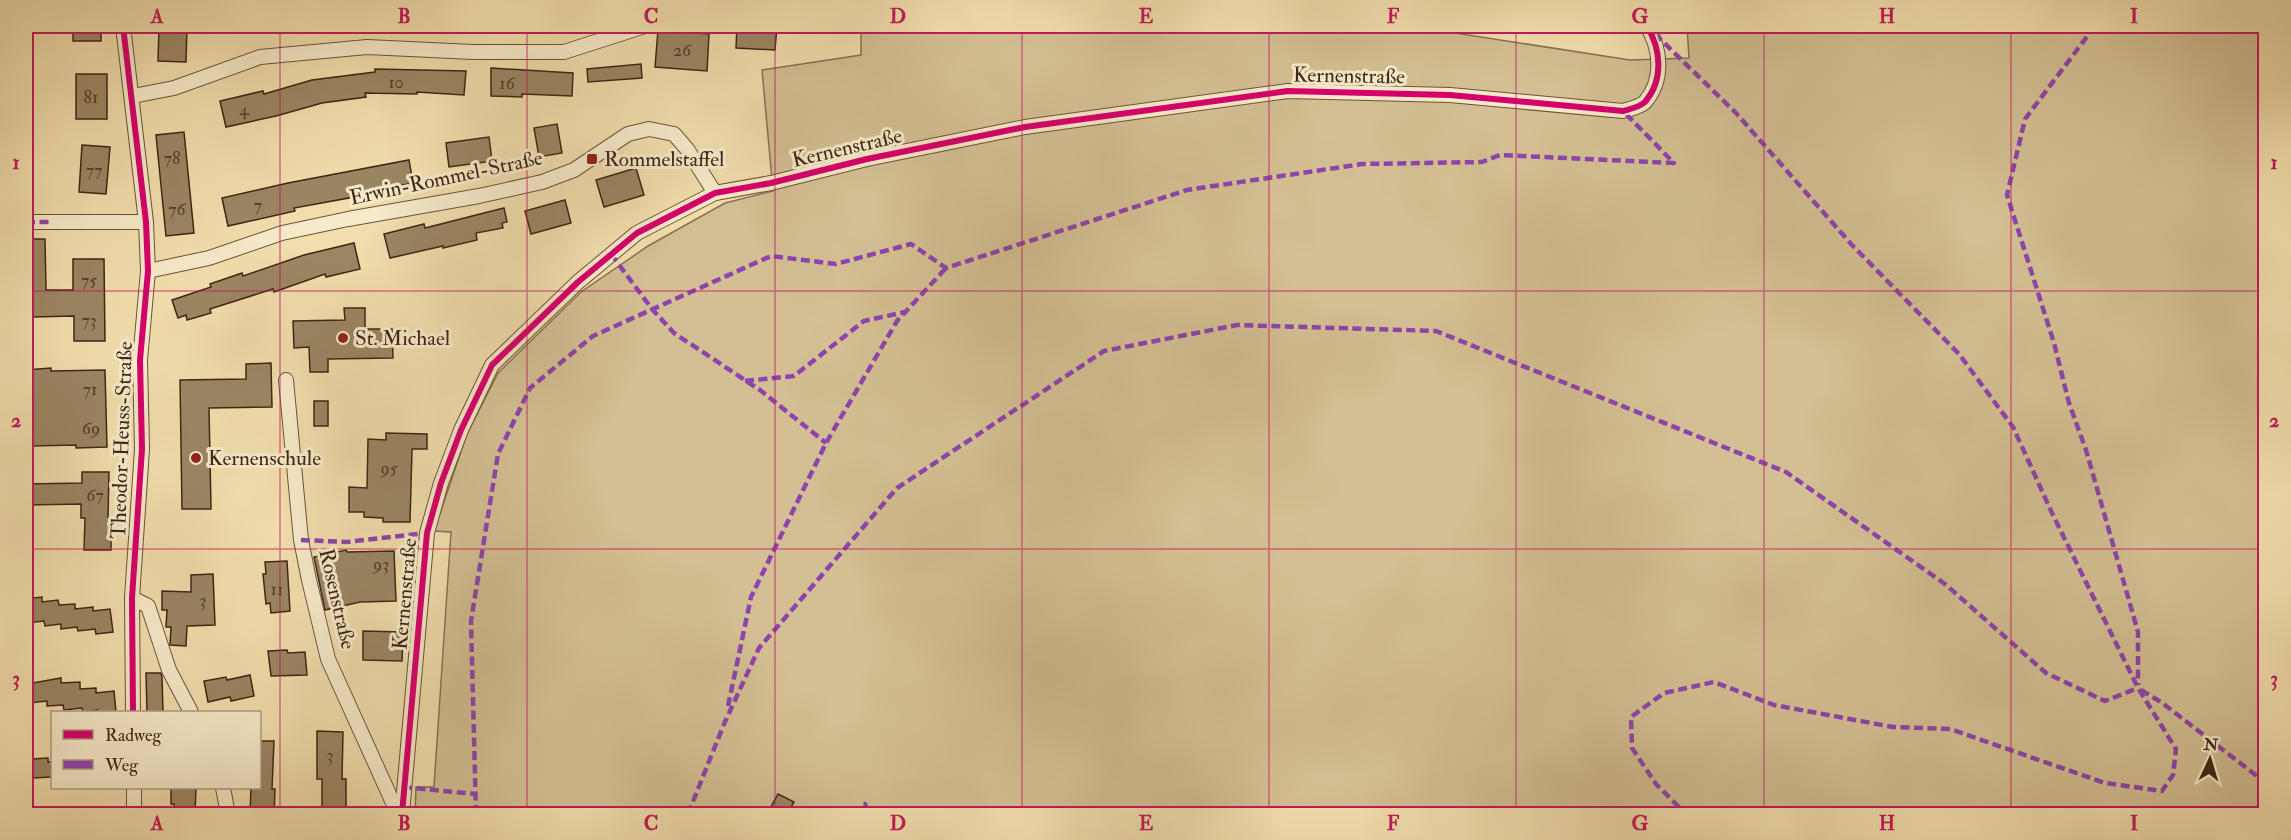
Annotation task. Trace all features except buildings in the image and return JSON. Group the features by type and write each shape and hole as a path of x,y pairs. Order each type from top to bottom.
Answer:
{"street":[{"name":"Theodor-Heuss-Straße","path":"123,26 146,222 148,271 140,360 142,449 132,598 133,711"},
{"path":"133,96 174,88 260,57 367,47 473,52 564,52 645,26"},
{"name":"Kernenstraße","path":"402,813 427,532 441,483 461,430 492,365 578,282 637,233 715,193 771,183 867,159 1025,127 1288,91 1450,94 1623,111 1644,103 1659,78 1658,52 1647,26"},
{"name":"Erwin-Rommel-Straße","path":"148,271 209,258 282,233 542,182 574,170 628,134 650,129 674,135 687,148 715,193"},
{"path":"26,222 146,222"},
{"name":"Rosenstraße","path":"286,380 301,540 328,659 394,805 402,813"},
{"path":"132,598 148,606 169,670 190,711"},
{"path":"134,789 134,814"},
{"path":"223,789 228,814"}],"shaded area":[{"path":"861,26 1410,26 1630,60 1689,58 1687,26 2265,26 2265,814 415,814 416,787 434,787 451,532 434,531 467,434 498,373 581,292 648,246 725,203 773,191 762,70 861,55"}],"marked path":[{"path":"2095,26 2025,119 2007,195 2054,343 2069,403 2086,450 2138,632 2138,685"},
{"path":"1655,34 1736,113 1852,245 1959,354 2013,427 2052,513 2138,688 2176,749 2173,775 2162,791 2105,783 1950,729 1893,727 1774,705 1714,682 1664,693 1631,717 1632,748 1656,784 1686,814"},
{"path":"476,814 471,621 498,454 530,388 593,336 771,256 836,264 911,244 946,268 1187,190 1362,164 1482,162 1500,155 1674,163 1623,111"},
{"path":"26,222 53,222"},
{"path":"611,254 652,309 674,333 760,390 826,443"},
{"path":"728,706 751,597 826,443 897,321 946,268"},
{"path":"745,381 794,376 864,321 905,312"},
{"path":"688,814 724,724 759,648 897,488 1104,351 1237,325 1436,331 1786,472 1945,584 2046,673 2105,701 2138,688"},
{"path":"301,540 347,542 427,533"},
{"path":"2141,690 2161,702 2266,783"},
{"path":"403,787 475,794"},
{"path":"855,814 865,804 869,814"},
{"path":"909,814 917,808 918,814"}],"cycle path":[{"path":"123,26 146,222 148,271 140,360 142,449 132,598 133,711"},
{"path":"402,814 427,533 441,483 461,430 492,365 578,282 637,233 715,193 771,183 867,159 1025,127 1288,91 1450,95 1623,111 1638,107 1645,102 1658,74 1658,54 1647,26"}],"place":[{"name":"Rommelstaffel","path":"592,159"},
{"name":"St. Michael","path":"343,338"},
{"name":"Kernenschule","path":"196,458"}]}
